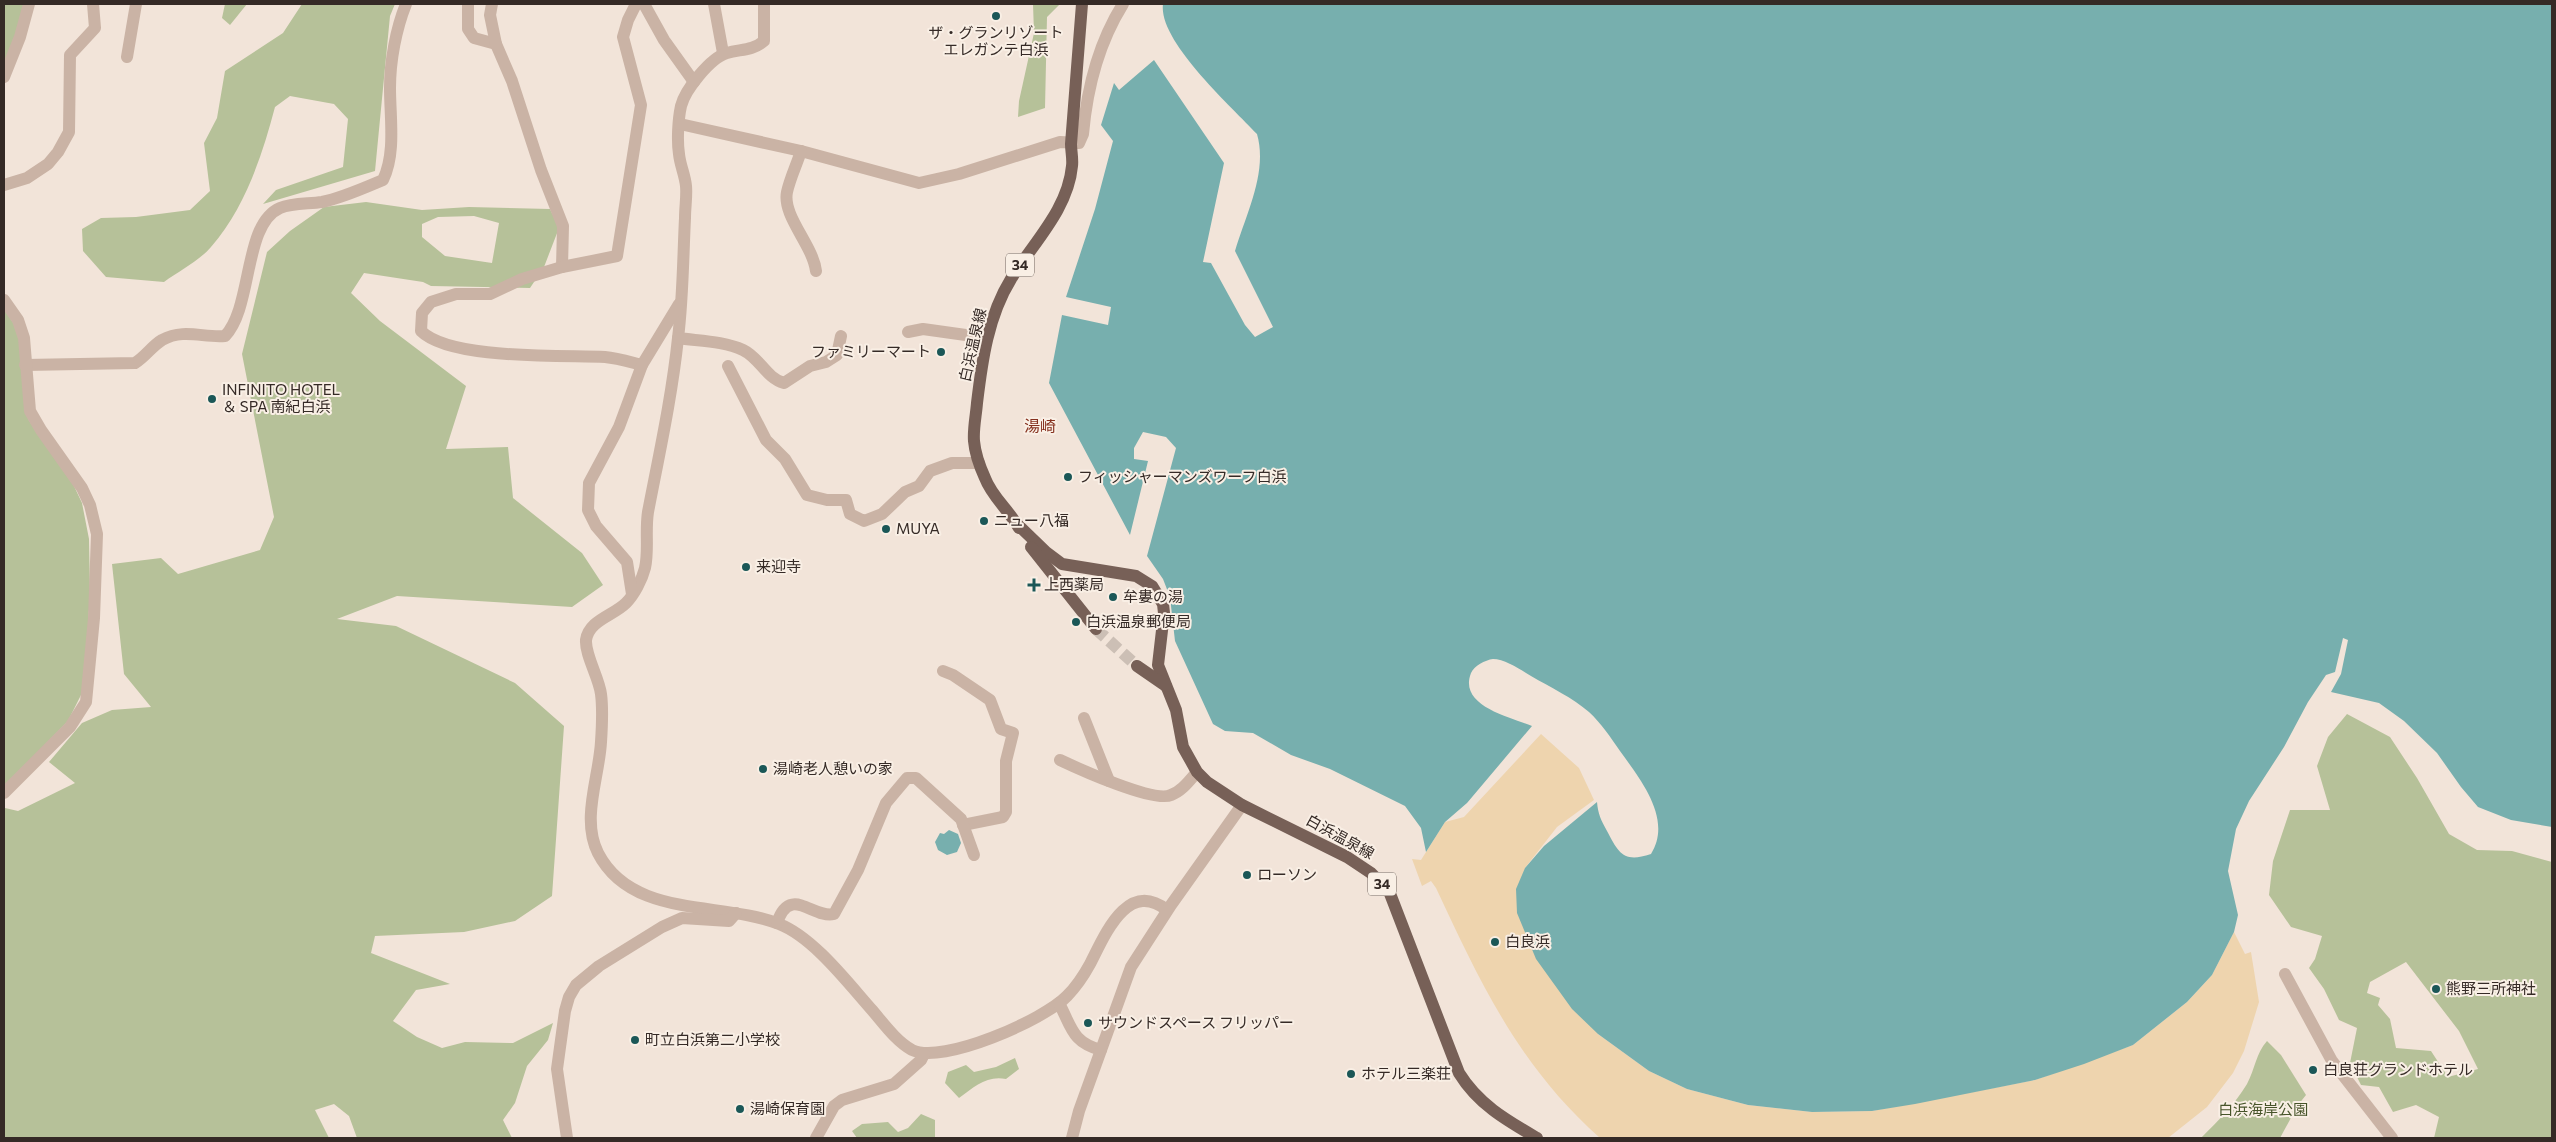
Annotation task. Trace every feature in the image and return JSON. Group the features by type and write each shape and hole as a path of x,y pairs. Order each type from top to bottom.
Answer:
{"main road":[{"name":"白浜温泉線","path":"1082,4 1071,144 1072,166 1060,205 1010,280 999,303 987,338 974,434 979,463 995,496 1015,522 1026,541 1096,629"},
{"name":"白浜温泉線","path":"1015,522 1046,552 1062,564 1136,576 1152,586 1163,604 1164,625 1158,665 1176,710 1182,747 1197,772 1207,782 1242,805 1347,857 1371,873 1389,891 1459,1073 1468,1088 1483,1104 1537,1138"},
{"path":"1137,666 1168,688"}],"street":[{"path":"4,77 20,37 29,4"},
{"path":"4,185 27,178 48,164 58,152 69,132 70,54 95,28 93,4"},
{"path":"127,57 136,4"},
{"path":"25,365 134,363 142,359 161,341 180,333 225,336 232,329 239,314 255,243 266,221 279,209 323,201 383,180 390,165 390,85 393,57 406,4"},
{"path":"468,4 468,29 471,34 474,38 496,44"},
{"path":"492,4 490,15 496,44 512,81 541,170 564,226 562,267"},
{"path":"636,4 628,20 623,37 641,104 619,248 616,256 562,267 522,279 490,294 456,294 430,302 422,313 421,331 430,340 501,354 608,357 642,366"},
{"path":"644,4 664,40 694,82"},
{"path":"714,4 724,53"},
{"path":"764,4 764,40 754,48 724,53 712,62 694,82 681,104 678,152 686,186 681,301 678,338 646,526 646,564 642,579 626,602 592,626 586,642 602,696 601,744 592,805 594,843 600,857 613,872 638,892 683,905 736,913 777,923 800,935 893,1034 914,1051 924,1054 946,1052 981,1042 1014,1028 1059,1003 1084,975 1103,937 1122,911 1141,901 1158,903 1167,910"},
{"path":"680,124 802,151 919,183 959,174 1060,142 1079,143 1083,134 1092,74 1106,34 1123,4"},
{"path":"802,151 787,194 790,212 815,259 816,271"},
{"path":"4,300 18,320 24,338 30,411 41,430 82,488 90,505 97,534 96,580 86,702 70,727 4,794"},
{"path":"632,594 627,562 596,526 588,510 589,484 619,427 642,366 681,301"},
{"path":"908,332 923,329 987,338"},
{"path":"678,338 743,350 755,358 774,380 784,384 810,366 826,362 837,355 841,336"},
{"path":"728,366 766,440 785,459 807,495 827,500 846,500 850,514 864,521 882,514 904,492 920,486 930,471 952,463 979,463"},
{"path":"943,671 954,674 990,700 1001,730 1013,733 1006,761 1006,812 1003,816 963,825"},
{"path":"1084,718 1109,781"},
{"path":"1060,760 1109,781 1157,796 1169,796 1180,790 1197,772"},
{"path":"777,923 785,908 789,905 808,906 826,915 834,914 858,870 886,803 907,778 916,778 960,819 974,855"},
{"path":"1072,1138 1079,1111 1131,967 1167,910 1242,805"},
{"path":"567,1138 557,1069 565,1011 569,997 576,985 599,966 662,927 686,917 729,921 736,913"},
{"path":"2285,974 2332,1061 2383,1124 2392,1138"},
{"path":"1059,1003 1078,1040 1086,1045 1102,1050"},
{"path":"816,1138 834,1106 842,1100 894,1084 921,1060 924,1054"}],"green space":[{"path":"4,4 24,4 16,35 4,63"},
{"path":"225,4 247,4 230,25 222,18"},
{"path":"302,4 395,4 390,16 375,171 263,204 276,190 343,167 348,119 334,104 290,96 275,107 258,163 243,198 234,216 206,252 164,282 106,277 83,251 82,229 101,218 136,217 190,210 210,191 204,143 217,118 225,71 283,33"},
{"path":"1033,4 1060,4 1047,17 1045,108 1018,117 1019,101 1034,33"},
{"path":"366,202 422,210 469,207 550,209 559,228 544,267 530,288 431,286 423,282 364,273 351,293 380,321 466,386 446,449 508,447 513,498 582,553 603,585 572,607 397,596 337,619 396,626 515,683 564,726 552,896 515,921 464,932 375,936 371,953 450,984 416,990 393,1021 417,1037 442,1048 465,1042 513,1043 553,1023 548,1040 527,1066 515,1103 503,1120 512,1138 357,1138 349,1116 334,1104 315,1110 329,1138 4,1138 4,810 5,808 18,811 75,783 49,762 82,723 112,710 151,707 124,674 112,564 161,558 178,574 260,550 274,517 242,354 267,252 290,231 324,207","holes":["474,216 499,223 492,263 445,256 422,237 422,224 438,217"]},
{"path":"4,309 14,324 21,343 28,419 74,486 82,503 89,539 90,592 85,677 82,693 68,721 4,787"},
{"path":"2347,714 2390,737 2417,778 2449,834 2477,850 2512,851 2552,862 2552,1138 2434,1138 2439,1117 2416,1105 2393,1112 2379,1087 2361,1085 2350,1063 2357,1028 2339,1020 2324,989 2309,968 2315,959 2322,936 2291,927 2269,895 2273,861 2290,810 2330,810 2317,766 2328,737","holes":["2406,962 2459,1031 2478,1069 2448,1077 2431,1051 2396,1048 2390,1019 2378,1005 2380,998 2367,993 2370,982"]},
{"name":"白浜海岸公園","path":"2267,1041 2281,1055 2306,1095 2298,1105 2280,1138 2201,1138 2226,1112 2247,1084 2260,1051"},
{"path":"1015,1058 1019,1069 1006,1079 987,1080 959,1098 945,1083 948,1072 966,1065 974,1072 996,1067"},
{"path":"921,1114 935,1120 935,1138 857,1138 852,1131 862,1124 888,1122 898,1132 908,1128"}],"sand":[{"name":"白良浜","path":"1541,734 1579,768 1594,800 1557,827 1525,868 1598,1034 1649,1071 1687,1089 1748,1105 1812,1112 1872,1111 2035,1080 2133,1045 2187,1002 2212,975 2234,932 2245,954 2251,952 2259,1002 2244,1051 2233,1073 2207,1107 2168,1138 1600,1138 1572,1111 1524,1053 1486,990 1436,888 1431,881 1422,886 1412,859 1421,860 1445,822 1464,817"}],"water":[{"path":"1163,4 2552,4 2552,827 2511,820 2478,807 2437,753 2404,721 2379,703 2331,692 2341,674 2348,640 2343,638 2335,672 2326,675 2308,702 2284,747 2249,801 2236,829 2228,871 2238,915 2234,932 2212,975 2187,1002 2133,1045 2035,1080 1872,1111 1812,1112 1748,1105 1687,1089 1649,1071 1598,1034 1572,1009 1536,959 1517,913 1516,889 1525,868 1544,846 1597,802 1603,824 1615,846 1623,854 1628,857 1642,857 1651,854 1657,841 1656,813 1651,800 1636,774 1598,721 1576,702 1508,663 1493,659 1477,666 1472,670 1469,684 1472,694 1479,702 1500,714 1532,726 1467,803 1445,822 1426,852 1421,828 1405,806 1330,769 1291,755 1253,733 1225,731 1213,724 1175,641 1170,597 1163,579 1147,556 1176,448 1166,437 1143,432 1134,448 1134,459 1148,461 1130,535 1049,383 1062,315 1108,325 1111,307 1066,297 1095,209 1113,141 1101,125 1114,83 1119,90 1154,60 1224,163 1203,262 1211,263 1245,325 1255,337 1273,327 1235,251 1258,178 1260,148 1257,134 1215,91 1184,54 1172,36 1165,19"},
{"path":"949,830 958,834 961,843 957,852 947,855 938,850 935,842 940,833 944,834"}],"tunnel":[{"path":"1096,629 1137,666"}],"place":[{"name":"ザ・グランリゾート エレガンテ白浜","path":"996,16"},
{"name":"ファミリーマート","path":"941,352"},
{"name":"INFINITO HOTEL ＆ SPA 南紀白浜","path":"212,399"},
{"name":"フィッシャーマンズワーフ白浜","path":"1068,477"},
{"name":"ニュー八福","path":"984,521"},
{"name":"MUYA","path":"886,529"},
{"name":"来迎寺","path":"746,567"},
{"name":"上西薬局","path":"1034,585"},
{"name":"牟婁の湯","path":"1113,597"},
{"name":"白浜温泉郵便局","path":"1076,622"},
{"name":"湯崎老人憩いの家","path":"763,769"},
{"name":"ローソン","path":"1247,875"},
{"name":"白良浜","path":"1495,942"},
{"name":"熊野三所神社","path":"2436,989"},
{"name":"サウンドスペース フリッパー","path":"1088,1023"},
{"name":"町立白浜第二小学校","path":"635,1040"},
{"name":"白良荘グランドホテル","path":"2313,1070"},
{"name":"ホテル三楽荘","path":"1351,1074"},
{"name":"湯崎保育園","path":"740,1109"}],"district":[{"name":"湯崎","path":"1040,426"}]}
